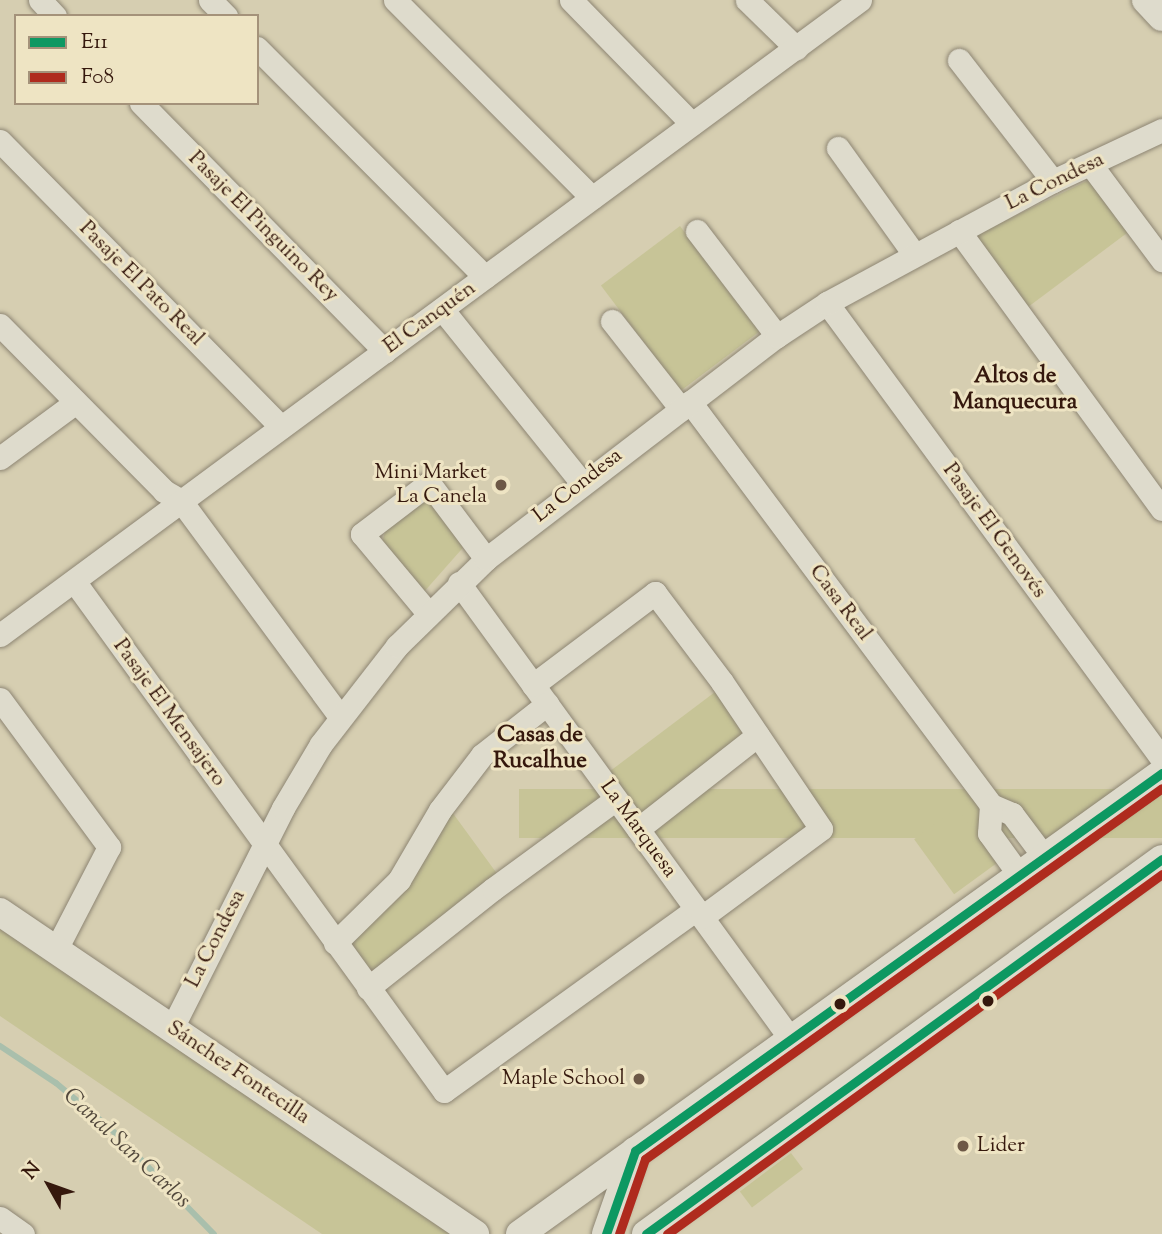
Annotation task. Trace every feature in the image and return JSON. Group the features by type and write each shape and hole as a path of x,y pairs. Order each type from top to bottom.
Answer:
{"street":[{"path":"40,0 53,14"},
{"path":"210,0 224,14"},
{"path":"395,0 592,198"},
{"path":"570,0 692,124"},
{"path":"747,0 796,48"},
{"name":"El Canquén","path":"0,635 860,0"},
{"path":"1146,0 1162,17"},
{"path":"259,50 485,277"},
{"path":"959,60 1054,181"},
{"name":"Pasaje El Pinguino Rey","path":"143,105 385,351"},
{"name":"La Condesa","path":"172,1028 264,845 340,717 428,613 459,583 582,483 777,336 827,303 1054,181 1162,130"},
{"name":"Pasaje El Pato Real","path":"0,141 281,427"},
{"path":"838,148 914,254"},
{"path":"1091,165 1162,260"},
{"path":"697,231 777,336"},
{"path":"959,231 1162,509"},
{"name":"Pasaje El Genovés","path":"827,303 1162,759"},
{"path":"442,309 582,483"},
{"name":"Casa Real","path":"612,321 685,405 991,805 1012,814 1045,858"},
{"path":"0,325 164,491 181,501 340,717"},
{"path":"0,457 76,402"},
{"path":"428,613 362,534 429,483 486,559"},
{"name":"Pasaje El Mensajero","path":"74,581 444,1091 699,913"},
{"name":"La Marquesa","path":"459,583 792,1041"},
{"path":"533,685 655,593 758,735 821,829 699,913"},
{"path":"0,699 109,847 55,951"},
{"path":"335,943 399,880 440,810 482,755 547,704"},
{"path":"638,829 758,735"},
{"path":"520,1234 1162,773"},
{"path":"368,988 616,799"},
{"path":"991,805 989,833 1020,876"},
{"path":"619,1193 622,1214 628,1223 649,1231 1162,859"},
{"name":"Sánchez Fontecilla","path":"0,912 475,1234"},
{"path":"606,1234 635,1152"},
{"path":"0,1218 23,1234"}],"shaded area":[{"path":"1095,177 1131,230 1024,310 968,239"},
{"path":"680,226 759,331 680,391 601,286"},
{"path":"426,497 468,542 423,593 382,543 386,528"},
{"path":"719,689 753,734 643,816 610,771"},
{"path":"519,789 1162,789 1162,838 519,838"},
{"path":"957,808 997,863 954,894 914,839"},
{"path":"452,812 498,875 373,974 348,939 408,887"},
{"path":"0,929 451,1234 322,1234 0,1016"},
{"path":"791,1153 803,1169 752,1207 740,1192"}],"waterway":[{"name":"Canal San Carlos","path":"0,1046 56,1083 111,1129 214,1234"}],"transit line":[{"name":"E11","path":"606,1234 635,1151 1162,773"},
{"name":"F08","path":"619,1234 645,1159 1162,788"},
{"name":"E11","path":"646,1234 1162,859"},
{"name":"F08","path":"667,1234 1162,874"}],"place":[{"name":"Mini Market La Canela","path":"501,485"},
{"name":"Maple School","path":"639,1079"},
{"name":"Lider","path":"963,1146"}],"district":[{"name":"Altos de Manquecura","path":"1015,390"},
{"name":"Casas de Rucalhue","path":"540,749"}]}
